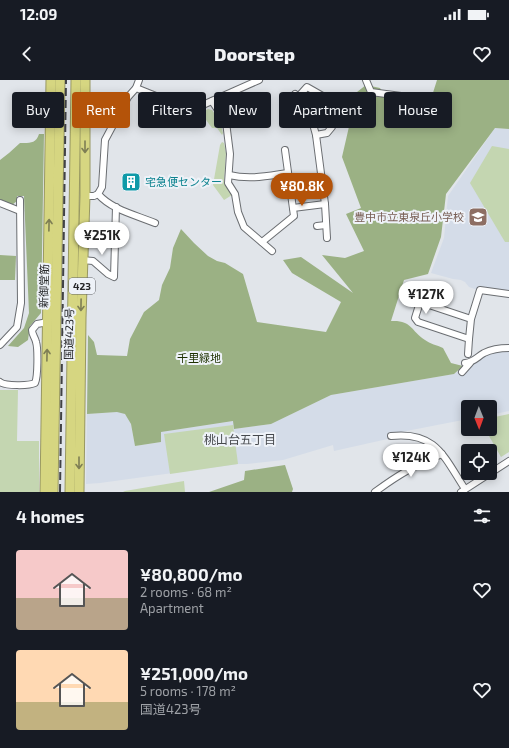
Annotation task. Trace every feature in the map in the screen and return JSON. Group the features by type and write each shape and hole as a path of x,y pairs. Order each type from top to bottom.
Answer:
{"highway":[{"name":"国道423号","path":"45,492 51,80"},
{"name":"新御堂筋","path":"54,492 60,80"},
{"name":"423","path":"70,492 76,80"},
{"name":"国道423号","path":"79,492 82,260 85,196 84,80"},
{"path":"46,436 55,367"},
{"path":"72,367 79,436"}],"street":[{"path":"85,196 94,196 98,194 102,187 105,140 128,97 136,88 139,80"},
{"path":"136,88 194,113 205,104 259,80"},
{"path":"368,80 371,92 384,94"},
{"path":"316,135 327,133 332,127 335,103 307,87 297,96 308,106 316,135 325,204 327,238"},
{"path":"212,101 226,122 230,154 228,183 235,194 238,212 244,227 272,251"},
{"path":"262,242 294,216 285,150"},
{"path":"229,175 242,178 251,178 288,173"},
{"path":"98,194 104,200 116,207 155,223"},
{"path":"0,346 17,327 20,310 20,200"},
{"path":"0,203 20,211"},
{"path":"293,208 325,204"},
{"path":"82,260 93,261 108,274 114,277 116,207"},
{"path":"317,226 326,225"},
{"path":"462,372 467,361 471,319 480,290 509,294"},
{"path":"469,339 414,322 420,302 471,319"},
{"path":"0,382 6,385 30,385 35,383 37,379 37,348 32,330 37,324 48,322"},
{"path":"467,361 490,350 509,348"},
{"path":"391,436 406,435 420,437 432,443 442,454 463,491 509,461"},
{"path":"375,492 397,475 442,454"}],"shaded area":[{"name":"豊中市立東泉丘小学校","path":"495,128 509,129 509,291 479,287 478,290 469,287 461,280 431,273 444,238 448,196"},
{"path":"499,351 509,351 509,411 497,414 497,400 461,400 461,420 391,434 392,438 334,451 333,445 283,460 238,464 86,484 87,414 122,412 127,416 131,424 135,446 161,442 160,432 234,421 234,429 271,424 331,395 454,374 460,370 464,373 484,356"}],"green space":[{"name":"千里緑地","path":"437,80 509,80 509,129 495,128 446,194 441,237 428,274 404,280 391,321 398,321 407,324 427,341 443,348 451,363 463,366 454,374 331,395 271,424 234,429 233,421 161,432 161,442 135,446 131,424 125,414 117,412 87,414 88,335 94,342 97,355 127,356 130,339 144,312 159,300 162,285 170,268 173,248 181,229 208,256 225,263 243,274 257,322 326,332 341,302 292,273 283,260 301,257 353,293 322,255 345,258 364,251 346,214 361,208 342,157 349,128 376,128 376,92 357,92 366,85 380,88 384,93 384,128 452,128 452,92 433,92"},
{"path":"206,110 212,110 214,113 214,128 212,128 206,120"},
{"path":"217,128 222,128 222,135"},
{"path":"39,134 44,134 41,313 30,326 28,340 18,347 8,346 24,328 29,313 24,196 17,196 17,201 12,205 0,200 0,160 20,143 29,143 36,140"},
{"path":"222,142 224,143 226,153 224,182 232,195 224,200 213,185 220,145"},
{"path":"492,146 509,149 509,242 505,242 470,183"},
{"path":"0,255 16,256 15,280 0,280"},
{"path":"0,390 18,390 17,441 39,441 39,492 0,492"},
{"path":"509,414 509,452 501,457 497,450 497,444 494,444 489,436 497,436 497,417"},
{"path":"233,425 238,464 170,474 164,434"},
{"path":"285,465 293,489 292,492 209,492 244,480 245,471"},
{"path":"184,481 185,492 123,492 125,491"}],"railway":[{"path":"60,492 66,80"}],"place":[{"name":"宅急便センター","path":"131,182"},
{"name":"豊中市立東泉丘小学校","path":"478,217"}],"district":[{"name":"桃山台五丁目","path":"240,440"}]}
